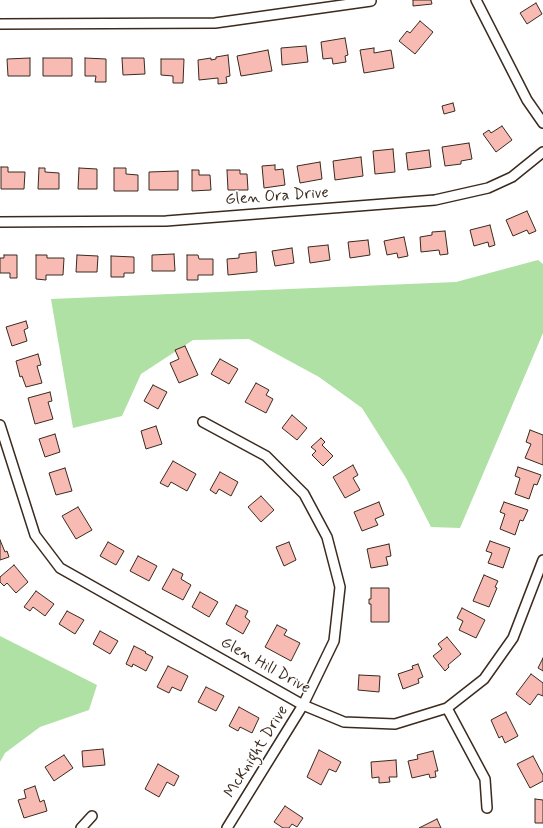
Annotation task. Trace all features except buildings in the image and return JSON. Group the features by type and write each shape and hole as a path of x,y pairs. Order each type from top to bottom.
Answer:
{"street":[{"path":"476,0 527,100 543,123"},
{"path":"0,24 215,23 371,1"},
{"name":"Glen Ora Drive","path":"0,222 166,221 435,200 488,188 512,177 543,152"},
{"name":"McKnight Drive","path":"203,422 266,456 304,494 327,537 340,587 334,641 303,705 227,828"},
{"name":"Glen Hill Drive","path":"0,425 35,536 60,568 303,705 344,722 395,724 447,708 484,680 513,638 543,560"},
{"path":"0,460 9,457"},
{"path":"447,708 485,779 487,808"},
{"path":"81,828 92,816"}],"green space":[{"path":"538,260 543,264 543,333 460,528 431,527 406,478 362,408 319,377 249,339 193,340 141,374 122,416 73,428 51,299 456,282"},
{"path":"0,636 97,685 89,710 40,727 5,753 0,762"}]}
